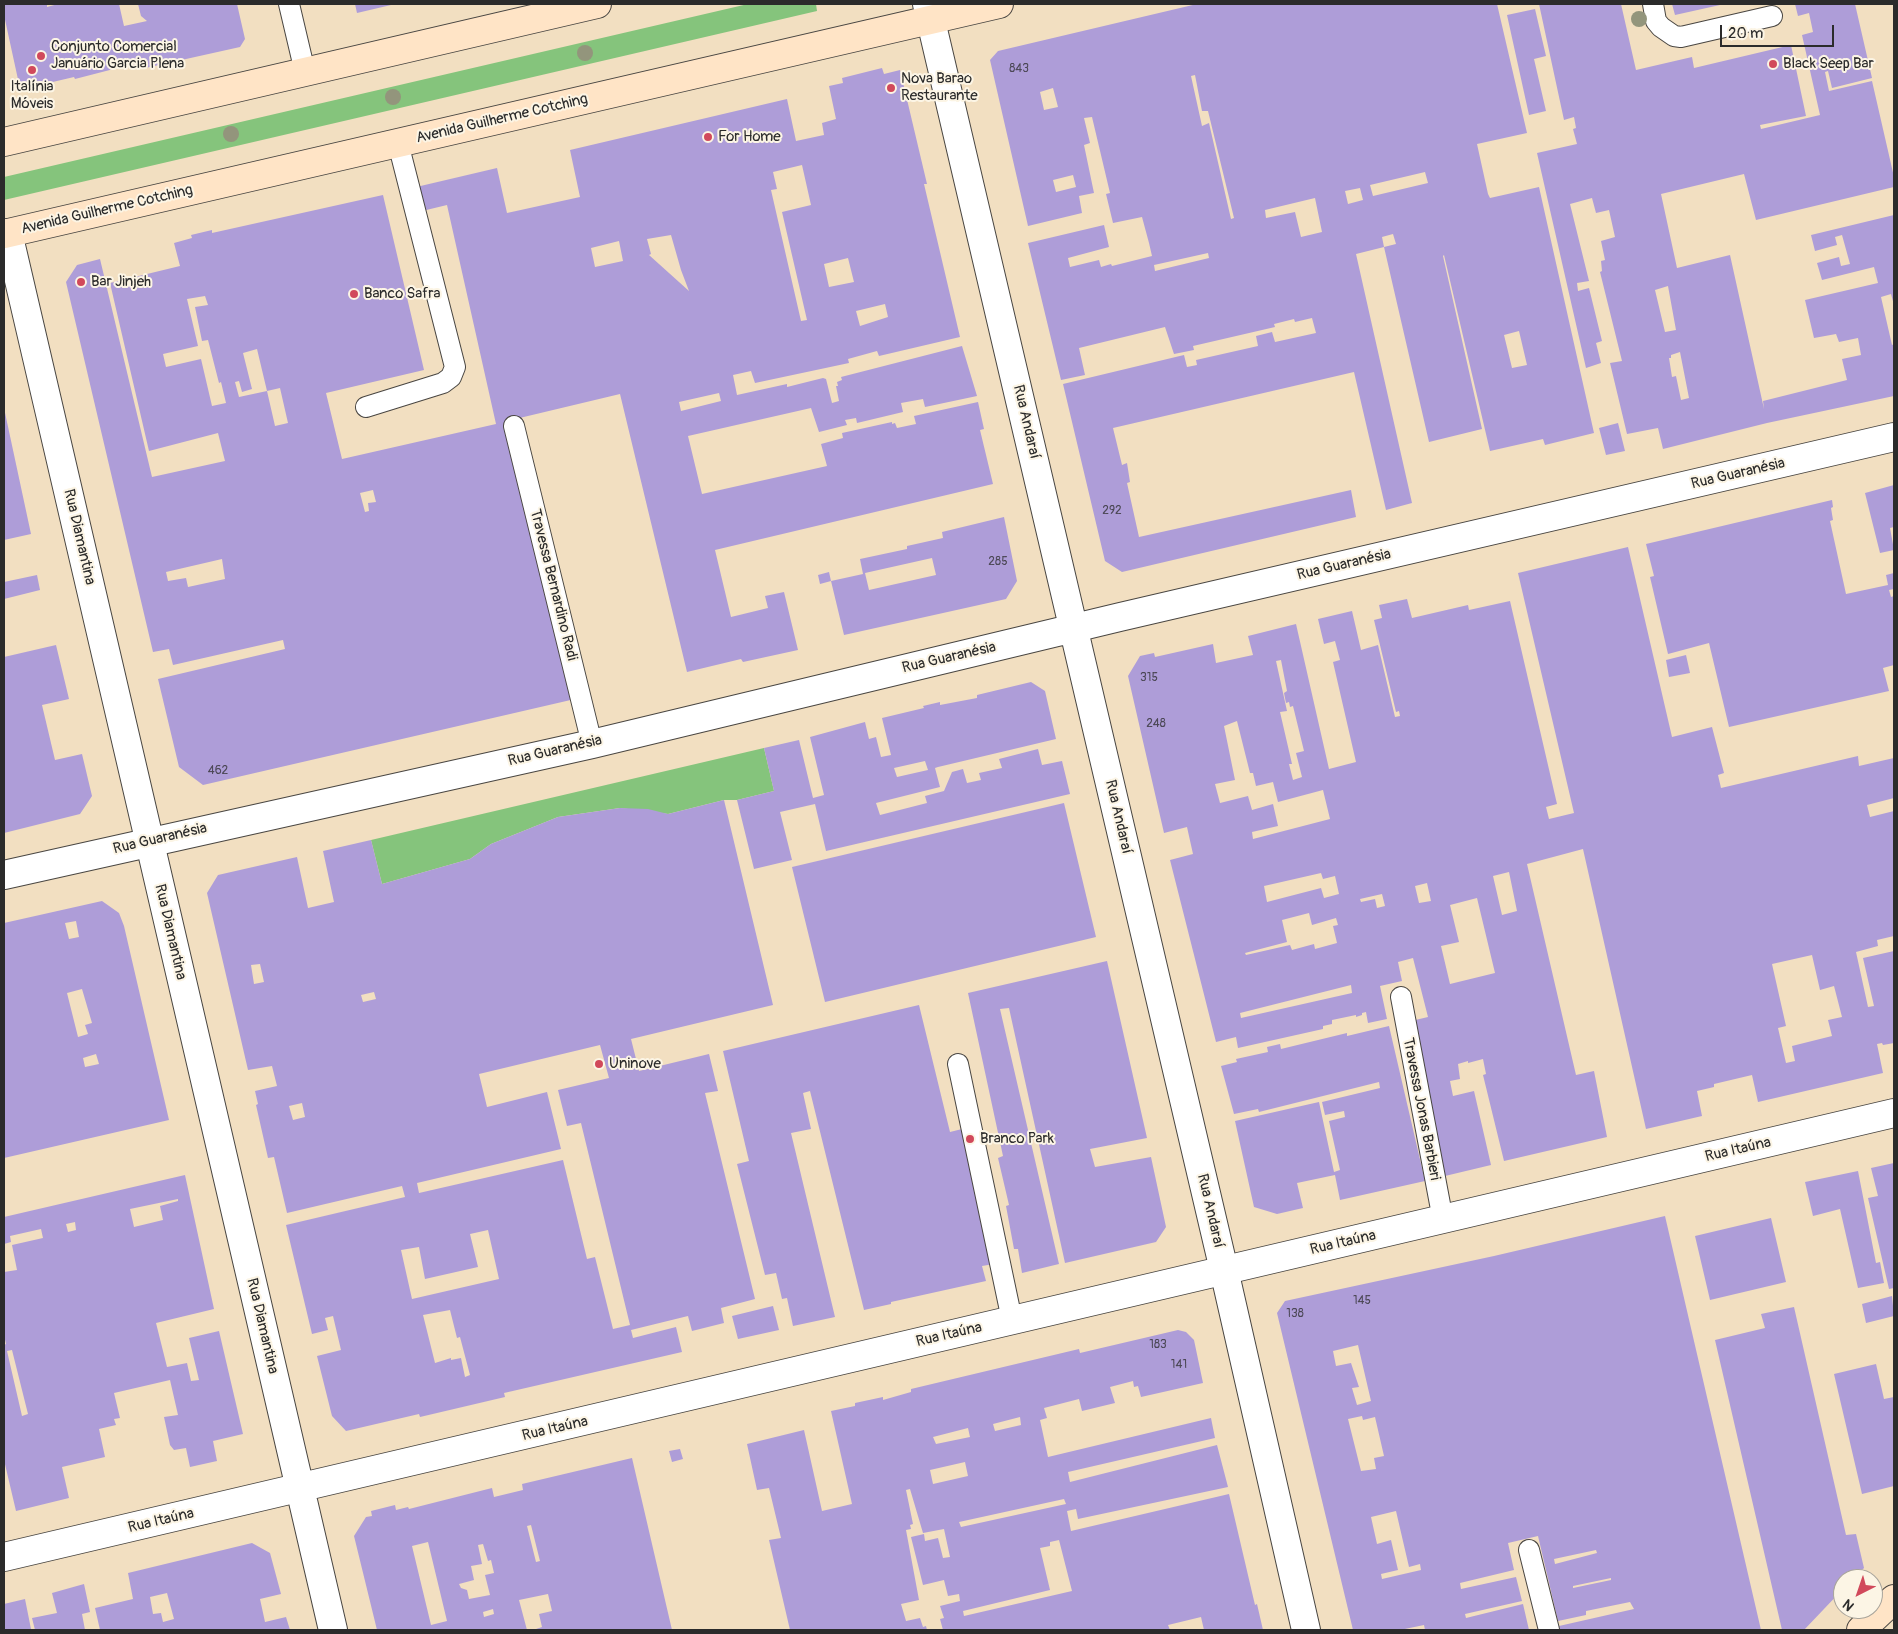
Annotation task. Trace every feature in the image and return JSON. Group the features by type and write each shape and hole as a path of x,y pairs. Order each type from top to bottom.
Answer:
{"main road":[{"path":"4,142 597,4"},
{"name":"Avenida Guilherme Cotching","path":"6,234 398,143 929,12 999,4"},
{"path":"1861,1630 1894,1599"}],"street":[{"name":"Rua Andaraí","path":"929,12 1224,1270 1306,1630"},
{"name":"Rua Diamantina","path":"6,234 333,1630"},
{"name":"Rua Guaranésia","path":"4,875 148,841 592,744 1074,628 1894,437"},
{"name":"Rua Itaúna","path":"4,1557 1894,1113"}],"lane":[{"path":"289,4 306,72"},
{"path":"1653,4 1656,21 1661,27 1674,36 1681,37 1772,16"},
{"path":"366,407 443,383 451,377 455,367 398,143"},
{"name":"Travessa Bernardino Radi","path":"514,426 592,744"},
{"name":"Travessa Jonas Barbieri","path":"1401,997 1443,1220"},
{"path":"958,1064 1012,1320"},
{"path":"1529,1550 1549,1630"}],"green space":[{"path":"748,4 816,4 817,11 4,200 4,177"},
{"path":"764,748 774,791 737,800 724,800 668,814 620,808 558,817 491,844 470,859 382,884 371,840"}],"building":[{"path":"4,4 47,4 47,7 58,4 119,4 124,26 147,21 141,16 138,4 237,4 245,39 240,47 141,69 133,64 75,79 74,77 27,88 19,84 4,15"},
{"path":"355,4 390,4 391,5 357,13"},
{"path":"1197,4 1497,4 1527,133 1477,144 1488,194 1490,198 1539,187 1594,433 1545,445 1543,439 1490,451 1444,255 1482,429 1429,442 1384,247 1356,254 1412,503 1386,510 1354,372 1113,428 1122,465 1127,463 1130,482 1127,483 1139,537 1351,490 1356,517 1122,572 1105,561 1063,384 1184,355 1187,367 1197,365 1196,360 1258,346 1256,336 1272,332 1275,342 1316,333 1312,318 1295,322 1294,319 1274,324 1275,327 1193,346 1194,350 1174,354 1165,327 1079,348 1085,375 1061,380 1028,243 1104,225 1109,247 1068,258 1070,267 1099,260 1101,267 1111,264 1112,266 1152,256 1142,217 1113,223 1106,194 1110,193 1092,117 1084,118 1090,143 1084,145 1094,193 1079,196 1082,213 1028,226 990,60 998,51","holes":["1195,75 1202,111 1208,111 1234,218 1231,219 1209,123 1202,126 1191,76","1053,88 1058,107 1044,110 1040,92","1425,172 1428,183 1373,196 1370,185","1073,175 1076,187 1056,192 1053,180","1360,188 1363,200 1348,204 1345,191","1315,198 1322,232 1301,237 1295,212 1266,218 1265,210","1393,234 1396,244 1384,247 1382,237","1208,253 1209,258 1155,271 1154,265","1519,331 1527,365 1512,368 1504,335"]},
{"path":"1539,4 1621,4 1636,70 1692,57 1694,68 1791,45 1806,116 1760,125 1761,129 1820,115 1802,35 1813,32 1809,13 1798,16 1795,4 1855,4 1872,78 1832,88 1828,71 1825,72 1829,91 1872,81 1894,177 1894,187 1756,220 1744,174 1661,194 1677,268 1730,255 1764,409 1763,401 1847,380 1842,359 1861,355 1858,338 1839,342 1836,334 1814,338 1805,300 1878,283 1874,267 1822,280 1817,263 1839,257 1841,266 1850,264 1842,235 1835,237 1837,245 1815,251 1811,235 1894,215 1894,305 1891,294 1881,297 1892,345 1894,344 1894,396 1767,423 1663,449 1658,428 1627,434 1610,363 1622,361 1600,272 1602,271 1601,261 1605,260 1601,241 1615,237 1609,210 1596,213 1592,198 1570,204 1589,281 1577,283 1578,291 1589,288 1602,341 1596,343 1601,363 1586,368 1537,153 1577,144 1573,129 1576,128 1574,117 1564,120","holes":["1668,286 1676,330 1665,332 1655,290","1680,352 1689,398 1681,400 1676,376 1672,377 1669,358 1671,358 1671,355"]},
{"path":"1672,4 1720,4 1720,5 1675,15"},
{"path":"1535,9 1546,56 1534,59 1546,111 1529,115 1507,15"},
{"path":"882,68 884,74 900,70 927,184 924,184 960,337 879,356 877,351 848,359 849,363 755,383 751,371 733,375 737,395 787,384 787,387 823,378 826,379 832,403 839,401 836,386 838,386 837,382 842,380 841,377 962,346 977,396 925,407 923,399 901,403 903,412 857,423 856,418 845,420 847,425 819,432 811,408 688,436 702,494 827,466 821,444 843,438 842,433 892,422 892,424 895,423 897,428 916,424 914,416 978,402 984,429 980,430 993,484 715,550 731,617 768,608 765,596 784,592 798,650 743,662 741,659 687,672 620,394 507,421 575,699 203,785 179,767 158,679 285,649 283,640 173,665 169,649 153,652 66,282 77,265 100,259 152,477 225,461 218,433 149,451 110,283 180,266 174,243 192,238 191,235 212,230 212,233 383,195 424,370 326,393 342,459 496,424 447,205 418,212 412,188 497,168 507,213 580,197 570,150 787,99 796,141 824,135 822,123 836,119 829,86 843,83 842,78","holes":["802,165 811,205 782,212 807,320 801,321 771,190 777,189 773,172","671,235 689,291 649,255 651,254 647,239","619,241 623,261 595,267 591,248","848,258 854,282 829,287 824,264","205,296 208,305 195,307 202,341 208,340 226,403 212,406 201,359 166,367 163,354 198,346 187,299","885,304 888,317 860,326 856,311","257,349 267,391 239,397 235,382 239,381 242,392 252,389 243,353","280,388 288,423 275,426 267,391","719,393 721,401 681,411 679,402","373,490 376,502 368,503 369,511 365,512 360,493","222,559 225,579 188,587 186,578 168,581 166,572"]},
{"path":"4,408 31,534 4,540"},
{"path":"1618,423 1625,451 1606,455 1599,428"},
{"path":"1894,485 1894,527 1890,528 1894,550 1880,553 1865,493"},
{"path":"1832,500 1833,520 1830,521 1846,594 1888,585 1886,575 1894,573 1894,589 1889,590 1891,597 1894,596 1894,665 1883,668 1889,691 1729,727 1709,643 1668,654 1650,577 1654,576 1646,544"},
{"path":"1004,517 1017,581 1006,599 844,635 831,581 863,574 860,559 907,549 907,546 943,538 942,532","holes":["932,558 936,575 869,590 865,573"]},
{"path":"1628,547 1672,737 1712,727 1724,773 1718,775 1721,788 1858,756 1859,766 1894,758 1894,798 1867,805 1870,817 1894,811 1894,936 1877,940 1878,946 1856,952 1868,1007 1874,1006 1863,958 1894,951 1894,1043 1877,1044 1883,1073 1758,1102 1752,1075 1714,1084 1714,1087 1697,1091 1702,1116 1646,1129 1583,849 1527,864 1576,1075 1594,1071 1607,1137 1504,1161 1483,1075 1486,1074 1483,1059 1468,1063 1468,1061 1458,1064 1460,1079 1450,1081 1453,1096 1474,1091 1491,1165 1445,1176 1411,1021 1428,1017 1413,958 1398,962 1402,981 1380,986 1387,1019 1368,1023 1366,1012 1356,1017 1356,1015 1332,1020 1332,1024 1323,1026 1323,1029 1238,1048 1236,1037 1216,1042 1170,860 1193,854 1187,827 1164,833 1128,676 1140,656 1154,653 1155,657 1213,644 1216,663 1253,655 1248,636 1296,624 1329,769 1356,762 1333,662 1340,660 1335,641 1324,644 1318,619 1352,611 1361,650 1378,645 1395,717 1400,716 1399,711 1396,712 1374,620 1382,618 1379,605 1407,599 1412,618 1468,605 1469,610 1510,601 1557,804 1546,807 1549,819 1574,813 1518,573","holes":["1281,660 1287,691 1284,693 1286,703 1289,702 1290,707 1293,706 1304,751 1296,753 1302,777 1293,780 1289,764 1292,764 1280,712 1287,711 1276,661","1237,721 1250,773 1253,773 1256,786 1273,782 1278,802 1323,790 1330,819 1253,839 1252,832 1278,826 1273,804 1252,810 1248,796 1220,803 1215,784 1235,780 1224,726","1509,872 1517,911 1502,915 1493,876","1321,873 1323,879 1335,876 1339,894 1324,898 1321,888 1267,902 1264,886","1427,883 1431,901 1419,903 1415,886","1382,894 1385,906 1377,908 1375,899 1361,902 1360,899","1477,898 1495,973 1450,984 1441,946 1459,942 1450,905","1309,913 1312,925 1336,918 1338,925 1333,926 1337,943 1315,949 1314,944 1292,950 1290,945 1246,955 1245,953 1287,942 1282,920","1812,955 1820,990 1834,986 1842,1017 1828,1020 1832,1036 1792,1046 1795,1061 1786,1063 1778,1028 1786,1026 1772,964","1351,985 1352,993 1241,1018 1240,1013"]},
{"path":"829,572 831,581 820,584 818,575"},
{"path":"37,575 40,590 4,599 4,582"},
{"path":"56,645 69,699 42,705 55,760 82,754 92,796 80,814 4,833 4,657"},
{"path":"1686,655 1690,673 1669,677 1666,660"},
{"path":"1031,682 1045,691 1056,739 935,768 940,787 876,803 880,815 927,803 925,796 944,791 952,772 963,769 967,783 981,780 979,773 1002,768 999,759 1038,749 1042,765 1062,761 1070,794 826,851 815,804 780,812 792,860 754,869 737,800 774,791 764,748 799,740 813,798 824,795 810,737 865,722 869,739 876,737 881,757 891,755 882,718 924,708 923,706 940,702 940,705 977,698 977,695","holes":["925,761 928,770 897,777 894,768"]},
{"path":"724,800 773,1005 631,1039 639,1071 709,1054 718,1091 705,1093 755,1299 721,1308 724,1323 692,1331 688,1316 631,1330 633,1338 676,1327 682,1352 504,1393 505,1397 420,1417 419,1414 346,1431 332,1416 317,1356 341,1350 333,1316 325,1318 328,1330 312,1334 286,1225 405,1197 402,1186 287,1213 274,1157 268,1158 256,1105 258,1104 255,1091 277,1086 272,1066 248,1070 207,893 218,875 297,857 308,908 334,902 323,851 371,840 382,884 470,859 491,844 558,817 620,808 648,809 668,814","holes":["260,964 264,982 254,984 251,965","374,992 376,999 363,1002 361,995","600,1045 609,1078 558,1090 567,1126 581,1123 630,1325 613,1329 595,1257 587,1259 563,1160 419,1193 417,1183 561,1149 547,1092 487,1107 479,1074","302,1103 305,1117 293,1120 289,1106","488,1230 499,1279 412,1299 401,1250 419,1247 425,1279 478,1267 470,1234","450,1310 457,1338 460,1337 470,1375 465,1377 461,1358 451,1360 451,1358 435,1363 423,1315"]},
{"path":"1064,803 1096,937 825,1002 792,867"},
{"path":"102,901 119,913 124,926 169,1120 4,1158 4,923","holes":["76,921 79,937 69,939 65,923","82,989 92,1023 85,1025 88,1034 78,1037 67,993","96,1054 99,1064 85,1067 83,1058"]},
{"path":"1107,961 1147,1138 1090,1149 1095,1167 1151,1157 1166,1227 1156,1242 1065,1263 1009,1008 1000,1009 1059,1264 1022,1273 1018,1249 1014,1249 1006,1206 1009,1205 998,1158 1003,1156 968,993"},
{"path":"919,1005 950,1132 962,1129 994,1264 982,1266 986,1281 891,1302 891,1304 864,1310 810,1091 803,1093 811,1129 791,1133 835,1317 793,1326 787,1298 782,1299 776,1273 765,1275 737,1164 749,1161 723,1051"},
{"path":"1389,1026 1425,1181 1340,1200 1335,1175 1297,1183 1303,1208 1277,1214 1254,1207 1235,1121 1319,1102 1334,1172 1340,1170 1329,1121 1345,1117 1344,1111 1325,1115 1322,1102 1380,1088 1379,1082 1259,1112 1258,1109 1234,1114 1221,1066 1237,1062 1236,1059 1268,1052 1267,1047 1280,1044 1281,1049 1347,1033 1347,1036"},
{"path":"1894,1163 1894,1288 1889,1289 1868,1198 1878,1196 1871,1168"},
{"path":"1858,1171 1876,1263 1880,1262 1884,1283 1858,1288 1840,1209 1813,1216 1805,1182"},
{"path":"185,1175 214,1309 156,1323 167,1367 187,1363 191,1381 199,1380 189,1338 219,1331 243,1434 213,1441 217,1461 190,1467 186,1448 174,1450 170,1445 164,1417 178,1415 170,1380 114,1393 120,1418 114,1419 116,1425 99,1429 105,1457 62,1467 69,1498 16,1511 4,1460 4,1345 6,1344 4,1335 4,1272 17,1270 12,1245 43,1238 41,1229 10,1236 11,1242 4,1244 4,1217","holes":["178,1199 178,1201 160,1206 163,1220 134,1227 130,1209","75,1222 76,1230 68,1232 66,1224","12,1350 28,1414 22,1416 7,1351"]},
{"path":"1665,1216 1761,1630 1560,1630 1559,1626 1634,1609 1630,1602 1586,1611 1586,1615 1558,1621 1538,1536 1508,1543 1514,1570 1460,1583 1461,1589 1516,1577 1522,1601 1465,1614 1466,1618 1523,1604 1529,1630 1425,1630 1424,1625 1400,1630 1353,1630 1277,1313 1285,1301 1494,1256","holes":["1358,1345 1371,1401 1357,1405 1352,1388 1359,1387 1351,1363 1336,1366 1333,1351","1362,1416 1363,1420 1375,1417 1384,1456 1374,1458 1376,1469 1361,1471 1348,1419","1396,1511 1409,1567 1420,1564 1421,1570 1382,1579 1381,1574 1398,1570 1391,1540 1377,1544 1371,1517","1596,1550 1597,1553 1555,1564 1554,1559","1611,1578 1611,1580 1573,1588 1573,1586"]},
{"path":"1771,1218 1786,1282 1710,1300 1695,1236"},
{"path":"1892,1296 1894,1316 1866,1323 1862,1304"},
{"path":"773,1306 779,1330 738,1339 732,1316"},
{"path":"1794,1307 1846,1535 1856,1534 1864,1568 1833,1569 1833,1600 1804,1630 1782,1630 1715,1340 1765,1328 1761,1314"},
{"path":"1178,1330 1186,1332 1194,1340 1203,1383 1141,1397 1138,1386 1134,1387 1133,1381 1110,1387 1115,1403 1082,1411 1079,1399 1044,1408 1047,1418 1040,1420 1048,1457 1211,1418 1215,1438 1068,1472 1070,1482 1217,1445 1228,1487 1078,1519 1076,1509 1067,1511 1071,1531 1229,1494 1255,1605 1257,1604 1263,1630 1204,1630 1201,1617 1168,1625 1170,1630 943,1630 940,1619 944,1618 940,1606 960,1601 959,1594 948,1596 944,1580 923,1585 911,1537 924,1534 925,1541 938,1538 943,1558 950,1557 944,1529 923,1533 910,1489 906,1490 913,1524 910,1525 911,1529 906,1530 919,1600 901,1604 906,1621 920,1618 923,1627 926,1626 927,1630 790,1630 769,1540 781,1538 769,1488 757,1490 747,1444 804,1430 822,1511 852,1504 831,1411 883,1397 883,1400 911,1392 911,1389 1079,1349 1080,1353","holes":["1020,1417 1021,1425 995,1431 993,1424","968,1428 970,1437 936,1444 933,1437","965,1462 968,1476 933,1484 930,1470","1064,1499 1066,1504 961,1527 959,1522","1059,1540 1072,1591 964,1616 963,1611 1050,1590 1040,1548 1050,1546 1050,1542"]},
{"path":"1876,1364 1884,1399 1894,1397 1894,1486 1862,1494 1834,1374"},
{"path":"680,1449 683,1459 672,1462 669,1451"},
{"path":"632,1458 672,1630 533,1630 542,1627 539,1614 552,1611 548,1594 519,1600 527,1630 377,1630 354,1536 366,1517 372,1516 371,1511 395,1505 396,1510 408,1507 409,1509 492,1488 494,1497 523,1490 522,1484","holes":["531,1525 540,1561 536,1562 527,1526","428,1542 447,1621 431,1625 412,1546","483,1544 488,1561 491,1560 494,1573 485,1575 490,1595 469,1599 467,1590 461,1588 459,1584 474,1580 471,1566 482,1564 478,1545","493,1609 494,1614 484,1617 483,1612"]},
{"path":"252,1543 270,1553 281,1594 260,1599 265,1622 286,1617 290,1630 100,1630 95,1608 133,1599 128,1573","holes":["167,1593 174,1619 163,1622 161,1613 153,1614 150,1597"]},
{"path":"84,1584 90,1612 82,1614 85,1630 35,1630 32,1618 57,1613 52,1593"},
{"path":"25,1599 31,1629 4,1630 4,1604"}],"place":[{"name":"Conjunto Comercial Januário Garcia Plena","path":"41,56"},
{"name":"Black Seep Bar","path":"1773,64"},
{"name":"Italínia Móveis","path":"32,70"},
{"name":"Nova Barao Restaurante","path":"891,88"},
{"name":"For Home","path":"708,137"},
{"name":"Bar Jinjeh","path":"81,282"},
{"name":"Banco Safra","path":"354,294"},
{"name":"Uninove","path":"599,1064"},
{"name":"Branco Park","path":"970,1139"}]}
